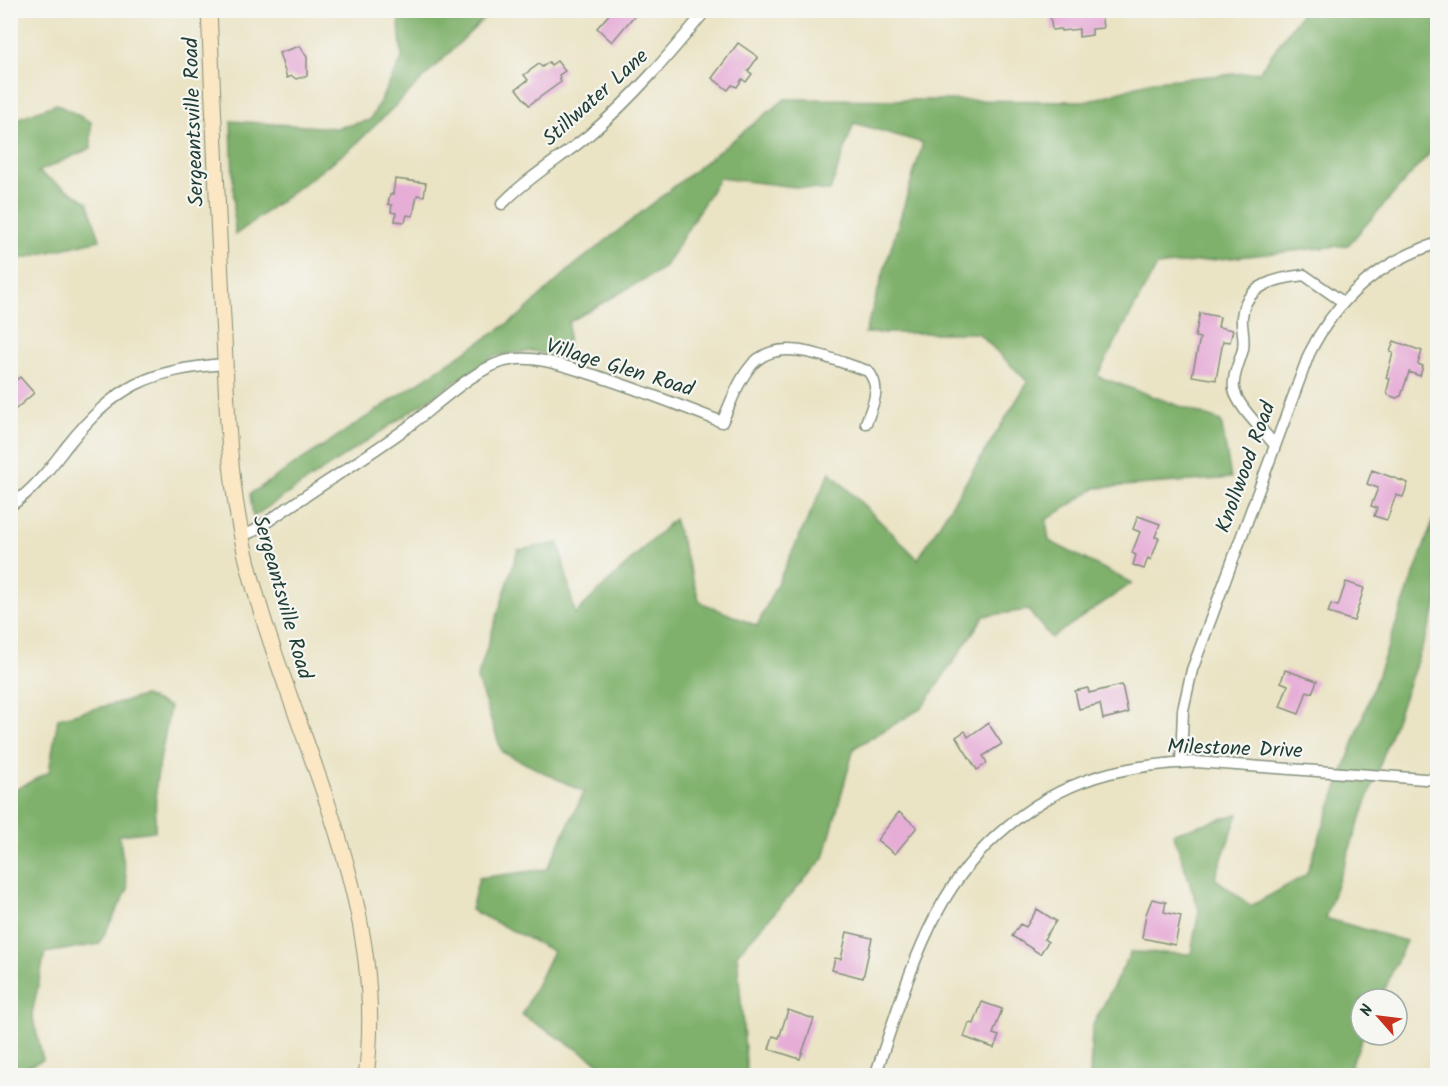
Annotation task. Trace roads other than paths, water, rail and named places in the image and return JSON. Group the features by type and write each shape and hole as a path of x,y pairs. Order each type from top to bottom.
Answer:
{"main road":[{"name":"Sergeantsville Road","path":"210,10 225,364 234,485 242,536 255,591 332,819 353,892 367,958 370,991 371,1023 366,1076"}],"street":[{"name":"Stillwater Lane","path":"502,204 524,183 598,126 672,52 706,10"},
{"name":"Knollwood Road","path":"1181,763 1183,710 1192,670 1274,444 1318,335 1343,302 1387,265 1437,243"},
{"path":"1274,444 1240,403 1234,390 1234,376 1245,334 1242,319 1245,300 1254,291 1283,278 1304,275 1343,302"},
{"name":"Village Glen Road","path":"242,536 254,531 401,432 473,377 492,366 509,360 536,360 565,366 660,397 722,422 742,378 754,362 769,352 792,350 868,371 877,386 866,423"},
{"path":"10,506 39,482 87,421 118,394 159,374 225,364"},
{"name":"Milestone Drive","path":"875,1076 920,951 937,912 959,878 986,846 1020,816 1070,787 1109,773 1196,762 1437,780"}]}
